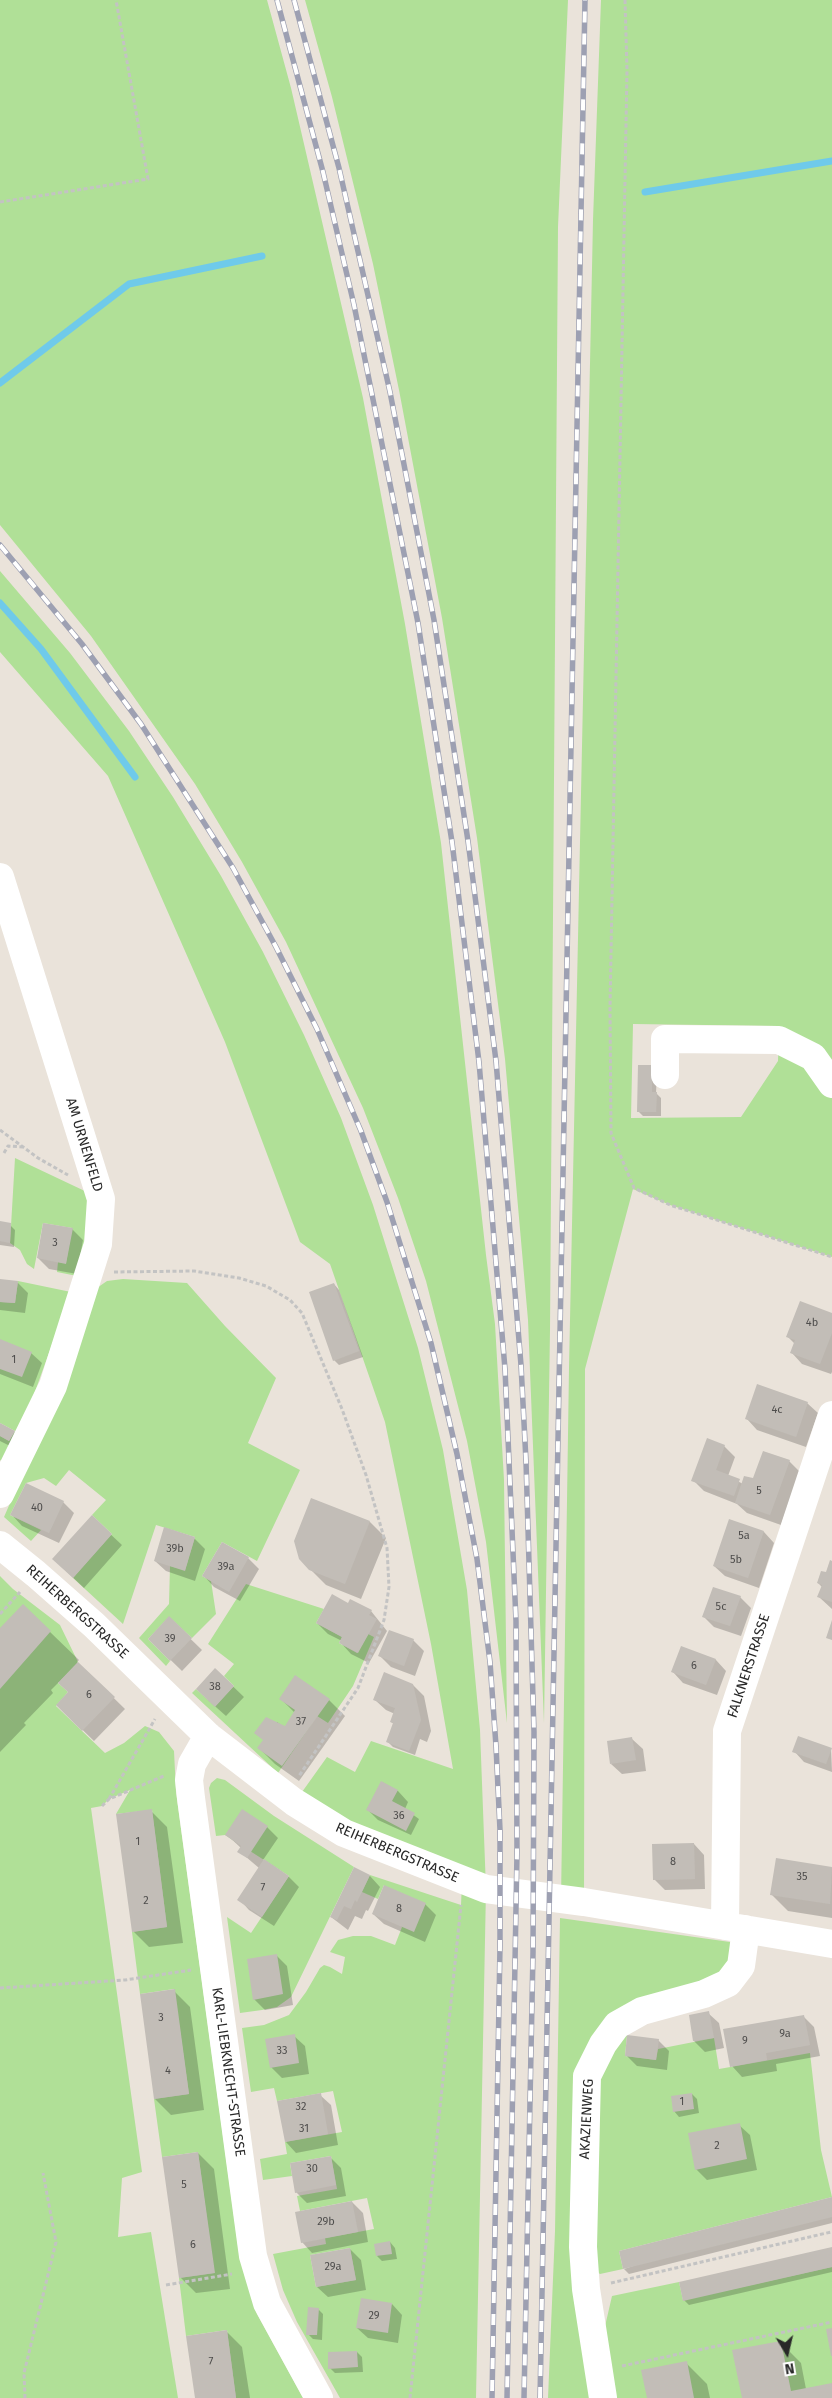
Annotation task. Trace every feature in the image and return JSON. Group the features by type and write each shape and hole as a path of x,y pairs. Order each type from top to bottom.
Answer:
{"street":[{"name":"AM URNENFELD","path":"0,878 101,1199 98,1244 53,1386 0,1494"},
{"path":"665,1075 665,1039 779,1040 813,1057 832,1084"},
{"name":"FALKNERSTRASSE","path":"736,1927 727,1731 832,1415"},
{"name":"REIHERBERGSTRASSE","path":"0,1545 36,1574 168,1696 208,1736 285,1796 344,1833 486,1889 584,1902 832,1944"},
{"name":"KARL-LIEBKNECHT-STRASSE","path":"208,1736 192,1764 189,1780 256,2270 268,2303 320,2398"},
{"name":"AKAZIENWEG","path":"603,2398 586,2289 582,2247 588,2076 603,2044 617,2026 642,2010 704,1994 728,1983 741,1966 736,1927"}],"path":[{"path":"0,202 148,179 116,0"},
{"path":"625,0 627,70 610,1008 612,1133 634,1188 670,1205 832,1257"},
{"path":"0,1130 38,1158 99,1193"},
{"path":"4,1153 8,1146 24,1147"},
{"path":"89,1277 125,1271 194,1271 239,1278 266,1286 290,1300 302,1313 342,1409 366,1475 387,1548 389,1587 384,1620 358,1688 285,1796"},
{"path":"0,1614 26,1586"},
{"path":"102,1806 109,1799 168,1696"},
{"path":"109,1799 192,1764"},
{"path":"410,2398 460,1918"},
{"path":"0,1988 124,1980 214,1966"},
{"path":"25,2398 24,2373 56,2242 43,2172"},
{"path":"586,2289 831,2232"},
{"path":"166,2285 256,2270"},
{"path":"617,2367 832,2322"}],"green space":[{"path":"0,0 267,0 291,88 363,398 405,624 441,843 495,1324 504,1480 507,1723 486,1542 467,1441 426,1281 398,1198 363,1108 286,942 242,862 195,784 91,636 0,525"},
{"path":"305,0 568,0 558,227 550,1330 544,1723 528,1320 505,1059 477,838 442,618 399,390 373,264 332,97"},
{"path":"601,0 832,0 832,1257 670,1205 633,1189 585,1369 584,1902 561,1899 569,1368 593,220","holes":["633,1024 779,1026 778,1061 741,1117 631,1118"]},
{"path":"0,571 70,653 129,731 173,797 221,876 263,952 304,1035 341,1118 373,1205 418,1348 443,1450 467,1590 480,1730 486,1889 476,2398 340,2398 297,2322 283,2290 273,2254 326,2244 325,2238 374,2229 367,2198 300,2211 297,2196 337,2189 331,2156 290,2163 292,2176 263,2180 260,2159 287,2154 285,2142 342,2132 333,2091 277,2101 274,2088 251,2092 242,2028 264,2025 289,2015 306,1992 320,1968 324,1965 342,1974 345,1957 330,1952 338,1940 353,1936 371,1936 395,1945 402,1927 384,1885 378,1899 362,1892 370,1875 461,1905 462,1882 348,1820 302,1792 327,1757 355,1772 371,1741 453,1769 431,1644 385,1422 330,1264 300,1242 225,1042 108,776 0,652","holes":["350,2248 356,2280 316,2287 310,2255"]},
{"path":"15,1158 89,1193 89,1241 77,1276 57,1272 58,1262 66,1263 72,1228 43,1223 34,1269 27,1264 20,1250 10,1243"},
{"path":"123,1279 187,1283 225,1326 276,1378 248,1443 300,1470 257,1561 222,1542 202,1576 211,1581 216,1614 192,1638 169,1617 148,1639 170,1661 166,1666 139,1638 169,1604 170,1566 185,1570 195,1537 156,1525 123,1624 73,1578 112,1534 92,1515 106,1500 69,1470 56,1486 44,1478 26,1483 10,1515 41,1530 31,1541 4,1517 59,1391 94,1290 107,1281"},
{"path":"18,1281 71,1292 20,1433 3,1462 0,1460 0,1436 9,1441 15,1431 0,1423 0,1302 15,1303"},
{"path":"0,1576 13,1589 60,1625 78,1662 58,1683 68,1692 56,1706 105,1753 124,1743 145,1726 159,1732 174,1751 176,1792 239,2253 257,2314 303,2398 236,2398 227,2330 186,2336 179,2278 214,2273 198,2152 162,2157 154,2099 189,2094 174,1989 140,1994 132,1932 167,1927 152,1810 116,1814 130,1790 109,1799 102,1806 91,1808 142,2172 122,2178 118,2237 151,2232 178,2398 0,2398"},
{"path":"246,1584 324,1609 316,1623 342,1637 339,1643 357,1653 368,1634 374,1637 353,1686 328,1723 317,1716 278,1773 192,1693 196,1689 215,1706 234,1686 224,1676 234,1664 208,1644"},
{"path":"217,1778 225,1780 274,1816 354,1867 291,1997 277,2007 240,2013 227,1917 251,1933 289,1876 225,1835 216,1836 209,1788 211,1783"},
{"path":"560,1918 730,1942 731,1948 727,1970 596,2041 594,2398 548,2398 555,2231"},
{"path":"627,2035 625,2056 656,2060 658,2049 714,2038 719,2069 810,2053 821,2150 832,2197 619,2251 623,2269 600,2274 596,2271 594,2090 613,2045"},
{"path":"832,2267 832,2398 611,2398 603,2335 612,2296 679,2282 683,2300"}],"building":[{"path":"638,1065 652,1065 652,1092 657,1092 656,1112 637,1112"},
{"path":"0,1221 11,1223 10,1243 0,1241"},
{"path":"43,1223 73,1228 66,1264 37,1258"},
{"path":"0,1279 18,1281 15,1303 0,1302"},
{"path":"334,1283 359,1351 333,1361 309,1292"},
{"path":"800,1301 832,1313 832,1333 820,1364 790,1353 795,1340 786,1337"},
{"path":"0,1339 32,1352 22,1377 0,1369"},
{"path":"757,1384 808,1402 796,1437 745,1419"},
{"path":"0,1423 15,1431 9,1441 0,1436"},
{"path":"707,1438 725,1445 716,1470 740,1479 734,1496 691,1481"},
{"path":"763,1451 790,1460 770,1515 735,1503 744,1476 753,1478"},
{"path":"26,1483 64,1501 49,1533 10,1515"},
{"path":"311,1498 370,1521 345,1584 309,1570 299,1559 294,1541"},
{"path":"92,1515 112,1534 73,1578 52,1559"},
{"path":"729,1519 764,1531 748,1578 713,1566"},
{"path":"164,1527 195,1537 185,1571 154,1561"},
{"path":"222,1542 249,1557 229,1592 202,1576"},
{"path":"830,1560 832,1561 832,1602 817,1597 822,1585 817,1583 821,1571 826,1572"},
{"path":"713,1587 741,1596 730,1626 702,1617"},
{"path":"332,1594 348,1603 350,1599 372,1610 369,1615 377,1619 358,1653 339,1643 342,1637 316,1623"},
{"path":"23,1604 51,1631 0,1689 0,1628"},
{"path":"169,1616 192,1638 170,1661 148,1639"},
{"path":"832,1620 832,1640 826,1638"},
{"path":"389,1630 414,1639 404,1666 378,1656"},
{"path":"681,1646 716,1659 706,1685 671,1672"},
{"path":"78,1662 115,1697 82,1731 56,1705 68,1692 58,1683"},
{"path":"215,1668 234,1686 215,1707 196,1689"},
{"path":"384,1672 413,1684 421,1720 409,1751 386,1742 393,1723 390,1722 395,1708 373,1700"},
{"path":"295,1675 330,1699 282,1766 257,1748 263,1740 254,1733 266,1717 285,1726 295,1710 279,1699"},
{"path":"798,1736 832,1748 826,1764 792,1752"},
{"path":"632,1737 636,1760 610,1764 607,1741"},
{"path":"381,1781 398,1790 392,1801 415,1813 406,1831 366,1810"},
{"path":"152,1809 167,1927 132,1932 116,1814"},
{"path":"242,1809 268,1826 247,1858 237,1852 241,1846 225,1835"},
{"path":"694,1843 695,1879 653,1880 652,1844"},
{"path":"776,1858 832,1867 830,1904 770,1895"},
{"path":"264,1859 289,1876 262,1917 237,1900"},
{"path":"354,1867 370,1875 357,1902 355,1900 351,1909 344,1906 337,1920 330,1917"},
{"path":"384,1885 426,1903 414,1932 372,1914"},
{"path":"277,1954 283,1994 253,2000 247,1959"},
{"path":"175,1989 189,2094 154,2099 140,1994"},
{"path":"709,2011 714,2038 693,2041 689,2015"},
{"path":"804,2015 810,2045 766,2053 767,2060 730,2067 723,2029"},
{"path":"295,2034 299,2063 270,2068 265,2039"},
{"path":"627,2035 659,2039 656,2060 625,2056"},
{"path":"321,2093 328,2134 285,2142 277,2101"},
{"path":"692,2093 694,2109 673,2112 671,2096"},
{"path":"740,2123 747,2159 695,2170 688,2133"},
{"path":"198,2152 215,2273 179,2278 162,2157"},
{"path":"331,2156 336,2185 295,2193 290,2163"},
{"path":"832,2197 832,2217 623,2269 619,2251"},
{"path":"352,2201 358,2232 301,2243 295,2212"},
{"path":"390,2241 392,2254 376,2256 374,2244"},
{"path":"832,2247 832,2267 683,2301 679,2282"},
{"path":"350,2248 356,2280 316,2287 310,2255"},
{"path":"361,2298 392,2303 388,2333 356,2328"},
{"path":"308,2307 319,2308 317,2335 306,2335"},
{"path":"832,2328 832,2356 831,2356 826,2329"},
{"path":"227,2330 236,2398 195,2398 186,2336"},
{"path":"781,2341 791,2391 832,2383 832,2398 742,2398 732,2350"},
{"path":"357,2351 358,2367 328,2369 328,2352"},
{"path":"687,2361 694,2398 647,2398 641,2370"}],"waterway":[{"path":"645,192 832,161"},
{"path":"0,383 129,284 262,256"},
{"path":"0,603 41,649 135,777"}],"railway":[{"path":"277,0 323,172 354,305 418,623 452,842 479,1062 505,1369 516,1621 517,1853 507,2398"},
{"path":"294,0 339,168 390,392 434,620 468,841 496,1061 521,1365 526,1461 534,1732 533,1953 524,2398"},
{"path":"540,2398 585,0"},
{"path":"0,545 82,644 141,724 233,868 276,947 317,1029 361,1131 387,1202 431,1343 457,1454 477,1559 490,1662 496,1746 500,1830 500,1946 492,2398"}]}
